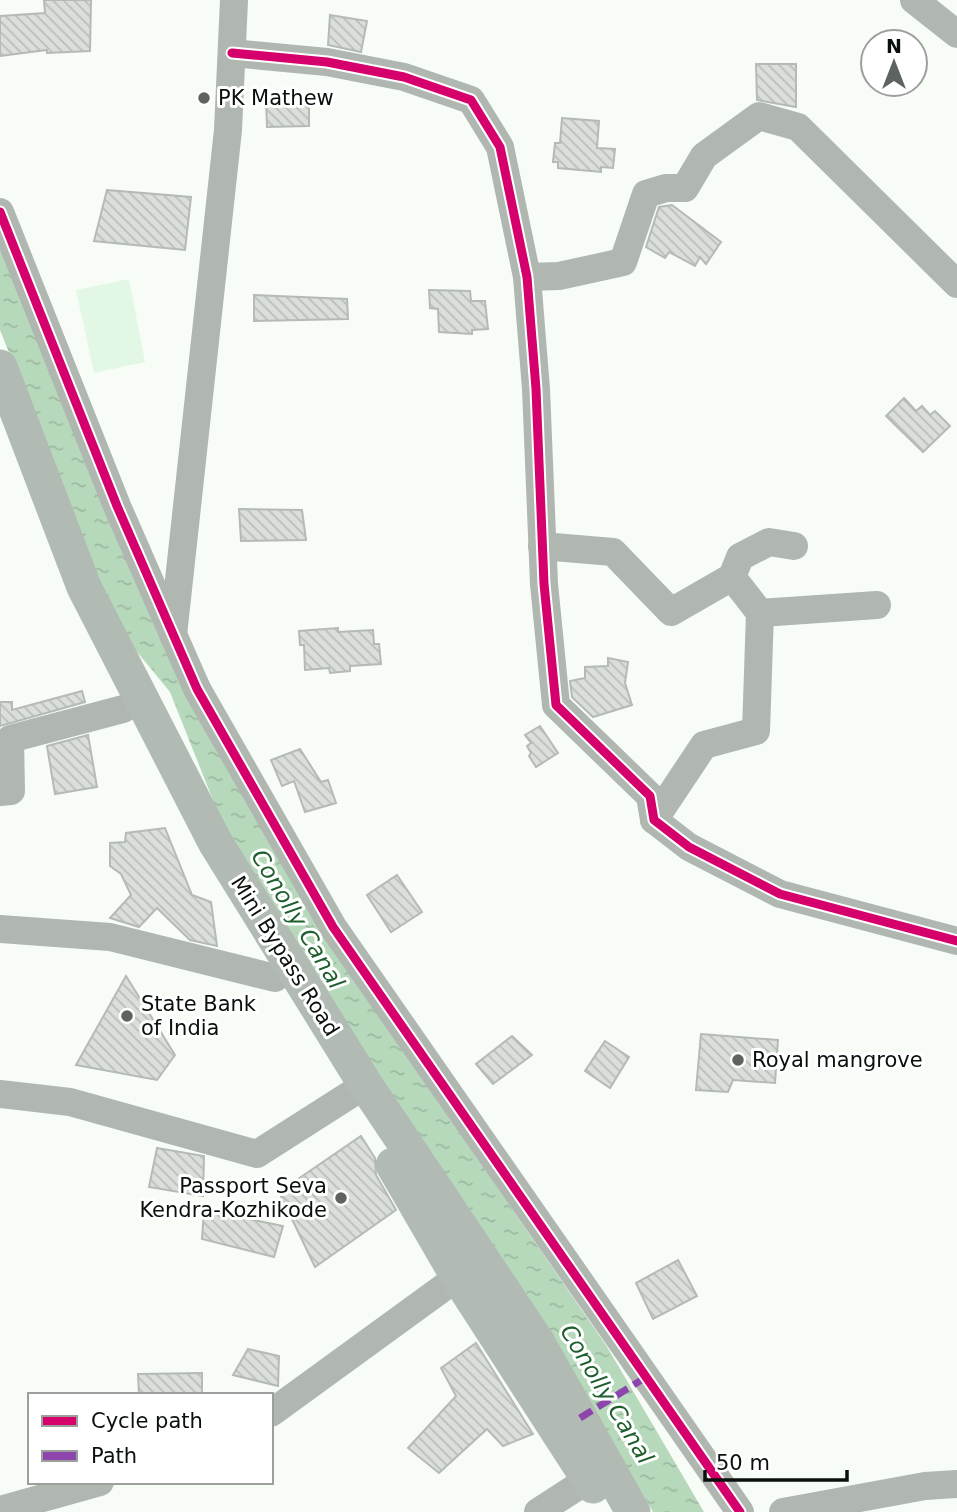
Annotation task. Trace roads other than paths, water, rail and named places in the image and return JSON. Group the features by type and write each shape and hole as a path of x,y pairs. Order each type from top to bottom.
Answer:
{"main road":[{"name":"Mini Bypass Road","path":"0,367 84,587 215,842 358,1073 538,1343 633,1512"},
{"name":"Mini Bypass Road","path":"0,402 106,676 216,887 351,1094 458,1277 611,1512"}],"street":[{"path":"173,635 228,130 234,0"},
{"path":"914,0 957,34"},
{"path":"232,53 327,62 404,77 471,100 500,146 527,277 536,389 542,547 556,705 650,796 654,820 689,847 780,894 957,941"},
{"path":"527,277 559,276 623,262 646,194 666,188 685,188 704,156 759,116 798,127 957,284"},
{"path":"0,212 112,494 197,689 332,927 740,1512"},
{"path":"542,547 612,552 671,612 732,577 740,557 769,542 794,547"},
{"path":"654,820 704,745 756,731 760,612 732,577"},
{"path":"760,612 877,605"},
{"path":"0,792 11,791 10,739 123,709"},
{"path":"0,929 110,937 275,978"},
{"path":"0,1094 70,1102 257,1154 351,1094"},
{"path":"273,1412 458,1277"},
{"path":"538,1512 589,1479"},
{"path":"0,1510 93,1484"},
{"path":"783,1512 925,1486 957,1484"}],"water":[{"name":"Conolly Canal","path":"0,235 337,955 606,1345 704,1512 653,1512 563,1354 236,858 170,692 119,630 0,330"}],"place":[{"name":"PK Mathew","path":"204,98"},
{"name":"State Bank of India","path":"127,1016"},
{"name":"Royal mangrove","path":"738,1060"},
{"name":"Passport Seva Kendra-Kozhikode","path":"341,1198"}]}
